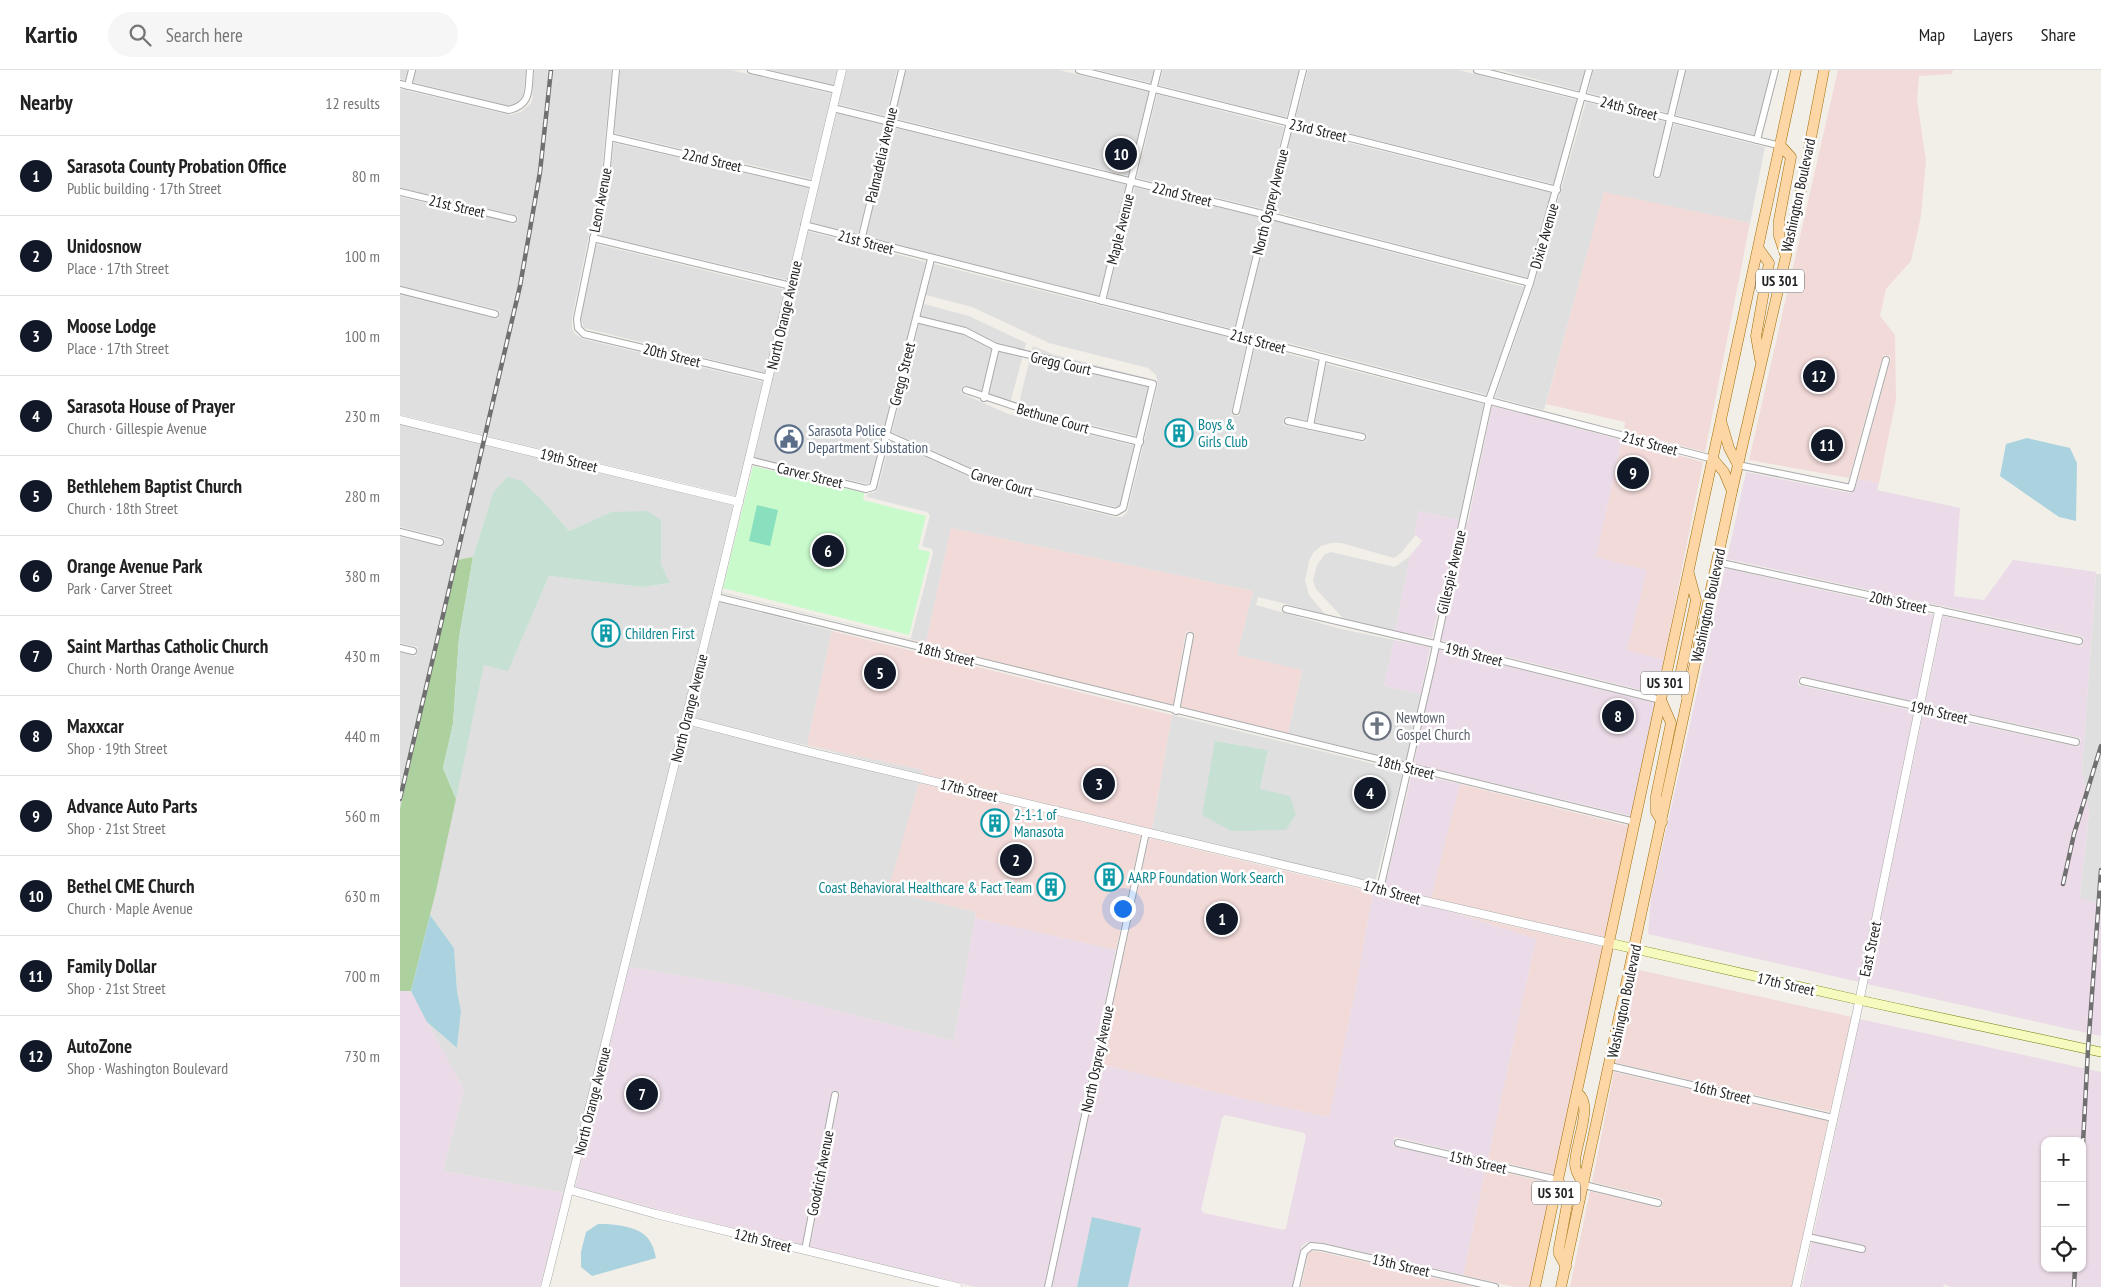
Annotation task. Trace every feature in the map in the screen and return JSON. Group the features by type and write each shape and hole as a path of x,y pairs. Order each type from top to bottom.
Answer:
{"main road":[{"name":"Washington Boulevard","path":"1535,1287 1796,70"},
{"name":"Washington Boulevard","path":"1561,1287 1732,491 1786,255 1824,70"},
{"path":"1781,146 1791,156 1779,220 1779,236 1786,255"},
{"path":"1759,249 1769,263 1756,336 1761,362"},
{"path":"1721,423 1729,448 1738,465"},
{"path":"1713,459 1724,472 1732,491"},
{"path":"1688,698 1680,676 1696,600 1689,573"},
{"path":"1661,700 1671,724 1656,796 1656,812 1662,822"},
{"name":"17th Street","path":"1609,943 2101,1052"},
{"path":"1577,1093 1583,1098 1585,1103 1575,1162 1577,1175 1584,1185"},
{"path":"1558,1180 1568,1199 1559,1248 1559,1254 1566,1267"}],"street":[{"path":"408,86 412,70"},
{"path":"400,84 509,110 520,107 527,98 530,70"},
{"name":"Leon Avenue","path":"578,328 576,319 606,177 616,70"},
{"path":"751,70 837,90"},
{"name":"North Orange Avenue","path":"545,1287 686,720 842,70"},
{"name":"Palmadelia Avenue","path":"861,241 902,70"},
{"name":"23rd Street","path":"1079,70 1557,190"},
{"name":"Maple Avenue","path":"1102,301 1158,70"},
{"name":"North Osprey Avenue","path":"1237,335 1303,70"},
{"name":"24th Street","path":"1477,70 1497,72 1583,96 1781,146"},
{"name":"Dixie Avenue","path":"1489,400 1530,283 1589,70"},
{"path":"1657,174 1682,70"},
{"path":"1758,140 1776,70"},
{"name":"22nd Street","path":"833,108 1267,215 1530,283"},
{"name":"22nd Street","path":"610,137 814,185"},
{"name":"21st Street","path":"400,192 513,219"},
{"name":"21st Street","path":"804,226 1237,335 1713,459"},
{"path":"593,238 791,286"},
{"name":"Gregg Street","path":"870,488 875,483 931,259"},
{"path":"400,290 495,314"},
{"name":"Gregg Court","path":"916,319 964,332 996,347 1153,384 1140,442"},
{"name":"20th Street","path":"578,328 584,334 769,378"},
{"path":"1236,411 1252,339"},
{"path":"984,398 996,347"},
{"path":"1310,426 1323,358"},
{"path":"1738,465 1851,488 1886,360"},
{"name":"Bethune Court","path":"966,390 984,398 1074,426 1140,442"},
{"name":"Gillespie Avenue","path":"1380,889 1409,767 1489,400"},
{"name":"19th Street","path":"400,420 739,502"},
{"path":"1288,421 1362,437"},
{"name":"Carver Court","path":"887,435 992,482 1116,512 1121,510 1140,442"},
{"name":"Carver Street","path":"749,460 866,489 870,488"},
{"path":"400,532 440,542"},
{"name":"20th Street","path":"1717,562 2079,641"},
{"name":"18th Street","path":"716,597 1635,822"},
{"name":"19th Street","path":"1286,609 1661,700"},
{"name":"East Street","path":"1796,1287 1860,1000 1939,611"},
{"path":"1176,711 1190,636"},
{"path":"400,648 413,651"},
{"name":"19th Street","path":"1802,681 2076,742"},
{"name":"17th Street","path":"686,720 1528,926 1609,943"},
{"name":"North Osprey Avenue","path":"1048,1287 1146,832"},
{"name":"16th Street","path":"1610,1066 1833,1118"},
{"name":"Goodrich Avenue","path":"805,1250 835,1096"},
{"name":"15th Street","path":"1398,1143 1558,1180"},
{"path":"1584,1185 1658,1203"},
{"name":"12th Street","path":"570,1190 656,1214 956,1287"},
{"path":"1808,1237 1862,1249"},
{"name":"13th Street","path":"1296,1287 1304,1252 1308,1248 1322,1247 1495,1287"}],"shaded area":[{"path":"400,70 526,70 523,96 518,103 509,106 400,79"},
{"path":"534,70 612,70 601,176 572,318 572,328 575,334 583,339 764,382 736,496 400,415 400,295 498,319 500,310 400,286 400,197 516,224 518,216 400,188 400,89 510,115 521,112 531,103"},
{"path":"620,70 731,70 832,94 811,179 614,133"},
{"path":"771,70 838,70 834,85"},
{"path":"846,70 897,70 886,116 838,104"},
{"path":"906,70 1059,70 1149,92 1129,176 894,118"},
{"path":"1098,70 1154,70 1151,83"},
{"path":"1163,70 1299,70 1286,118 1159,85"},
{"path":"1308,70 1459,70 1577,100 1554,184 1295,120"},
{"path":"1501,70 1585,70 1580,91"},
{"path":"1593,70 1678,70 1668,113 1588,93"},
{"path":"1686,70 1771,70 1755,135 1676,115"},
{"path":"1838,70 1953,70 1952,74 1919,76 1917,100 1926,161 1921,216 1911,261 1886,289 1880,316 1895,335 1896,400 1879,483 1858,479 1891,357 1883,355 1849,478 1749,460"},
{"path":"1157,94 1284,127 1264,209 1137,178"},
{"path":"1586,102 1666,122 1652,178 1660,179 1674,124 1765,147 1750,223 1604,193 1544,410 1495,397 1533,288"},
{"path":"836,113 884,125 858,235 809,222"},
{"path":"892,127 1127,185 1099,296 866,237"},
{"path":"1292,129 1552,193 1527,278 1272,211"},
{"path":"614,143 809,188 788,280 598,235 610,177"},
{"path":"1135,187 1262,218 1234,329 1107,298"},
{"path":"1604,192 1750,223 1705,452 1624,431 1625,422 1546,404"},
{"path":"1270,220 1524,287 1487,395 1242,331"},
{"path":"807,231 926,262 871,481 867,484 754,457"},
{"path":"596,244 786,290 766,373 584,328 581,319"},
{"path":"934,264 1247,342 1231,415 1239,416 1255,345 1318,362 1307,420 1285,416 1283,425 1365,442 1367,434 1315,422 1326,364 1484,404 1459,520 1419,511 1414,537 1401,553 1394,558 1341,543 1321,546 1313,553 1309,561 1305,581 1309,595 1325,614 1258,597 1256,605 1341,629 1394,640 1384,686 1421,694 1406,762 1288,733 1302,671 1237,655 1253,591 951,528 926,643 721,593 911,638 933,553 932,549 922,546 930,515 927,512 867,497 867,494 875,492 879,484 890,441 991,487 1115,517 1122,517 1127,513 1158,384 1156,375 1148,368 1049,343 972,307 926,295"},
{"path":"924,304 969,316 1026,343 1010,404 964,385 961,393 1008,414 1135,446 1120,506 1116,507 994,478 892,432"},
{"path":"1033,346 1055,355 1147,378 1150,384 1137,436 1018,407"},
{"path":"1492,406 1622,440 1596,557 1647,570 1627,650 1664,660 1657,694 1440,640 1468,522"},
{"path":"400,425 733,505 565,1193 443,1171 464,1090 427,1022 457,1048 461,1011 457,991 454,948 430,915 484,665 508,670 549,576 643,587 670,583 661,564 661,520 611,512 569,531 543,501 493,493 473,557 457,560 400,809 400,652 416,656 418,647 400,643 400,537 443,547 445,538 400,527"},
{"path":"1622,440 1703,462 1664,660 1627,650 1596,557"},
{"path":"1746,472 1850,493 1855,489 1858,479 1879,483 1877,490 1960,508 1954,596 1984,600 2013,560 2096,572 2082,771 2089,812 2080,897 2101,904 2101,1036 1867,984 1923,713 2079,747 2081,738 1925,704 1943,616 2082,646 2084,637 1727,559"},
{"path":"1419,511 1459,520 1432,638 1395,631 1410,556 1422,541 1416,535 1414,537"},
{"path":"951,528 1253,591 1237,655 1302,670 1288,733 1181,707 1194,633 1186,631 1173,705 884,634 926,643"},
{"path":"1331,552 1395,567 1410,556 1395,631 1343,618 1316,589 1313,580 1317,565 1325,554"},
{"path":"1725,568 1934,615 1916,702 1799,676 1798,685 1915,711 1859,982 1648,934 1651,897"},
{"path":"2096,574 2101,574 2101,904 2080,898 2089,813 2082,771"},
{"path":"719,602 832,631 807,745 923,770 922,774 691,717"},
{"path":"832,631 1172,715 1152,829 922,774 923,770 807,745"},
{"path":"1394,640 1430,647 1421,694 1384,686"},
{"path":"1438,649 1655,703 1631,816 1414,764"},
{"path":"1172,715 1403,771 1375,883 1152,829","holes":["1215,741 1268,750 1260,789"]},
{"path":"689,726 919,783 889,891 976,912 954,1041 742,986 629,967"},
{"path":"1412,773 1460,784 1431,898 1385,886"},
{"path":"919,783 1141,836 1116,950 975,918 976,912 888,891"},
{"path":"1460,784 1629,826 1605,938 1431,898"},
{"path":"1149,838 1373,892 1354,997 1329,1117 1100,1064"},
{"path":"1373,892 1455,913 1536,939 1488,1159 1395,1137 1393,1146 1486,1168 1463,1275 1323,1243 1307,1242 1302,1246 1300,1252 1292,1287 1128,1287 1141,1228 1092,1218 1077,1287 1052,1287 1100,1064 1329,1117 1354,997","holes":["1225,1115 1304,1133 1306,1136 1284,1230 1204,1213 1201,1210 1222,1118"]},
{"path":"1455,913 1603,947 1555,1175 1488,1159 1536,939"},
{"path":"975,918 1116,950 1044,1287 976,1287 810,1247 840,1092 832,1091 802,1245 575,1187 629,967 742,986 954,1041"},
{"path":"1635,969 1852,1017 1830,1112 1616,1063"},
{"path":"400,991 411,991 464,1090 443,1171 565,1193 540,1287 400,1287"},
{"path":"1860,1019 2101,1072 2101,1287 1951,1287 1944,1284 1943,1287 1802,1287"},
{"path":"1614,1072 1828,1121 1792,1287 1570,1287 1590,1191 1661,1208 1663,1199 1592,1182"},
{"path":"1486,1168 1553,1184 1530,1287 1515,1287 1463,1275"},
{"path":"1311,1251 1474,1287 1301,1287 1308,1254"}],"green space":[{"path":"753,466 864,493 863,500 926,516 918,549 930,552 909,635 723,588"},
{"path":"507,477 522,481 543,501 569,531 611,512 647,511 661,520 661,564 670,583 643,587 549,576 508,671 484,665 456,799 443,768 453,724 459,638 473,557 493,493"},
{"path":"757,505 778,510 770,546 749,541"},
{"path":"473,557 459,638 453,724 443,768 456,799 436,891 411,991 400,991 400,809 457,560"},
{"path":"1215,741 1268,750 1260,789 1290,796 1296,814 1286,830 1231,831 1202,815"}],"water":[{"path":"2027,438 2070,448 2077,463 2076,521 2059,517 2000,476 2006,444"},
{"path":"430,915 454,948 457,991 461,1011 457,1048 427,1022 411,991"},
{"path":"1092,1217 1141,1228 1128,1287 1077,1287"},
{"path":"598,1224 628,1227 642,1233 651,1243 656,1258 592,1276 581,1267 581,1252 586,1232"}],"railway":[{"path":"400,799 520,286 540,172 551,70"},
{"path":"2063,884 2074,834 2101,746"},
{"path":"2083,1137 2101,870"},
{"path":"2074,1287 2075,1272"}],"place":[{"name":"Bethel CME Church","path":"1121,154"},
{"name":"AutoZone","path":"1819,376"},
{"name":"Boys & Girls Club","path":"1179,433"},
{"name":"Sarasota Police Department Substation","path":"789,439"},
{"name":"Family Dollar","path":"1827,445"},
{"name":"Advance Auto Parts","path":"1633,473"},
{"name":"Orange Avenue Park","path":"828,551"},
{"name":"Children First","path":"606,633"},
{"name":"Bethlehem Baptist Church","path":"880,673"},
{"name":"Maxxcar","path":"1618,716"},
{"name":"Newtown Gospel Church","path":"1377,726"},
{"name":"Moose Lodge","path":"1099,784"},
{"name":"Sarasota House of Prayer","path":"1370,793"},
{"name":"2-1-1 of Manasota","path":"995,823"},
{"name":"Unidosnow","path":"1016,860"},
{"name":"AARP Foundation Work Search","path":"1109,877"},
{"name":"Coast Behavioral Healthcare & Fact Team","path":"1051,887"},
{"name":"Sarasota County Probation Office","path":"1222,919"},
{"name":"Saint Marthas Catholic Church","path":"642,1094"}]}
